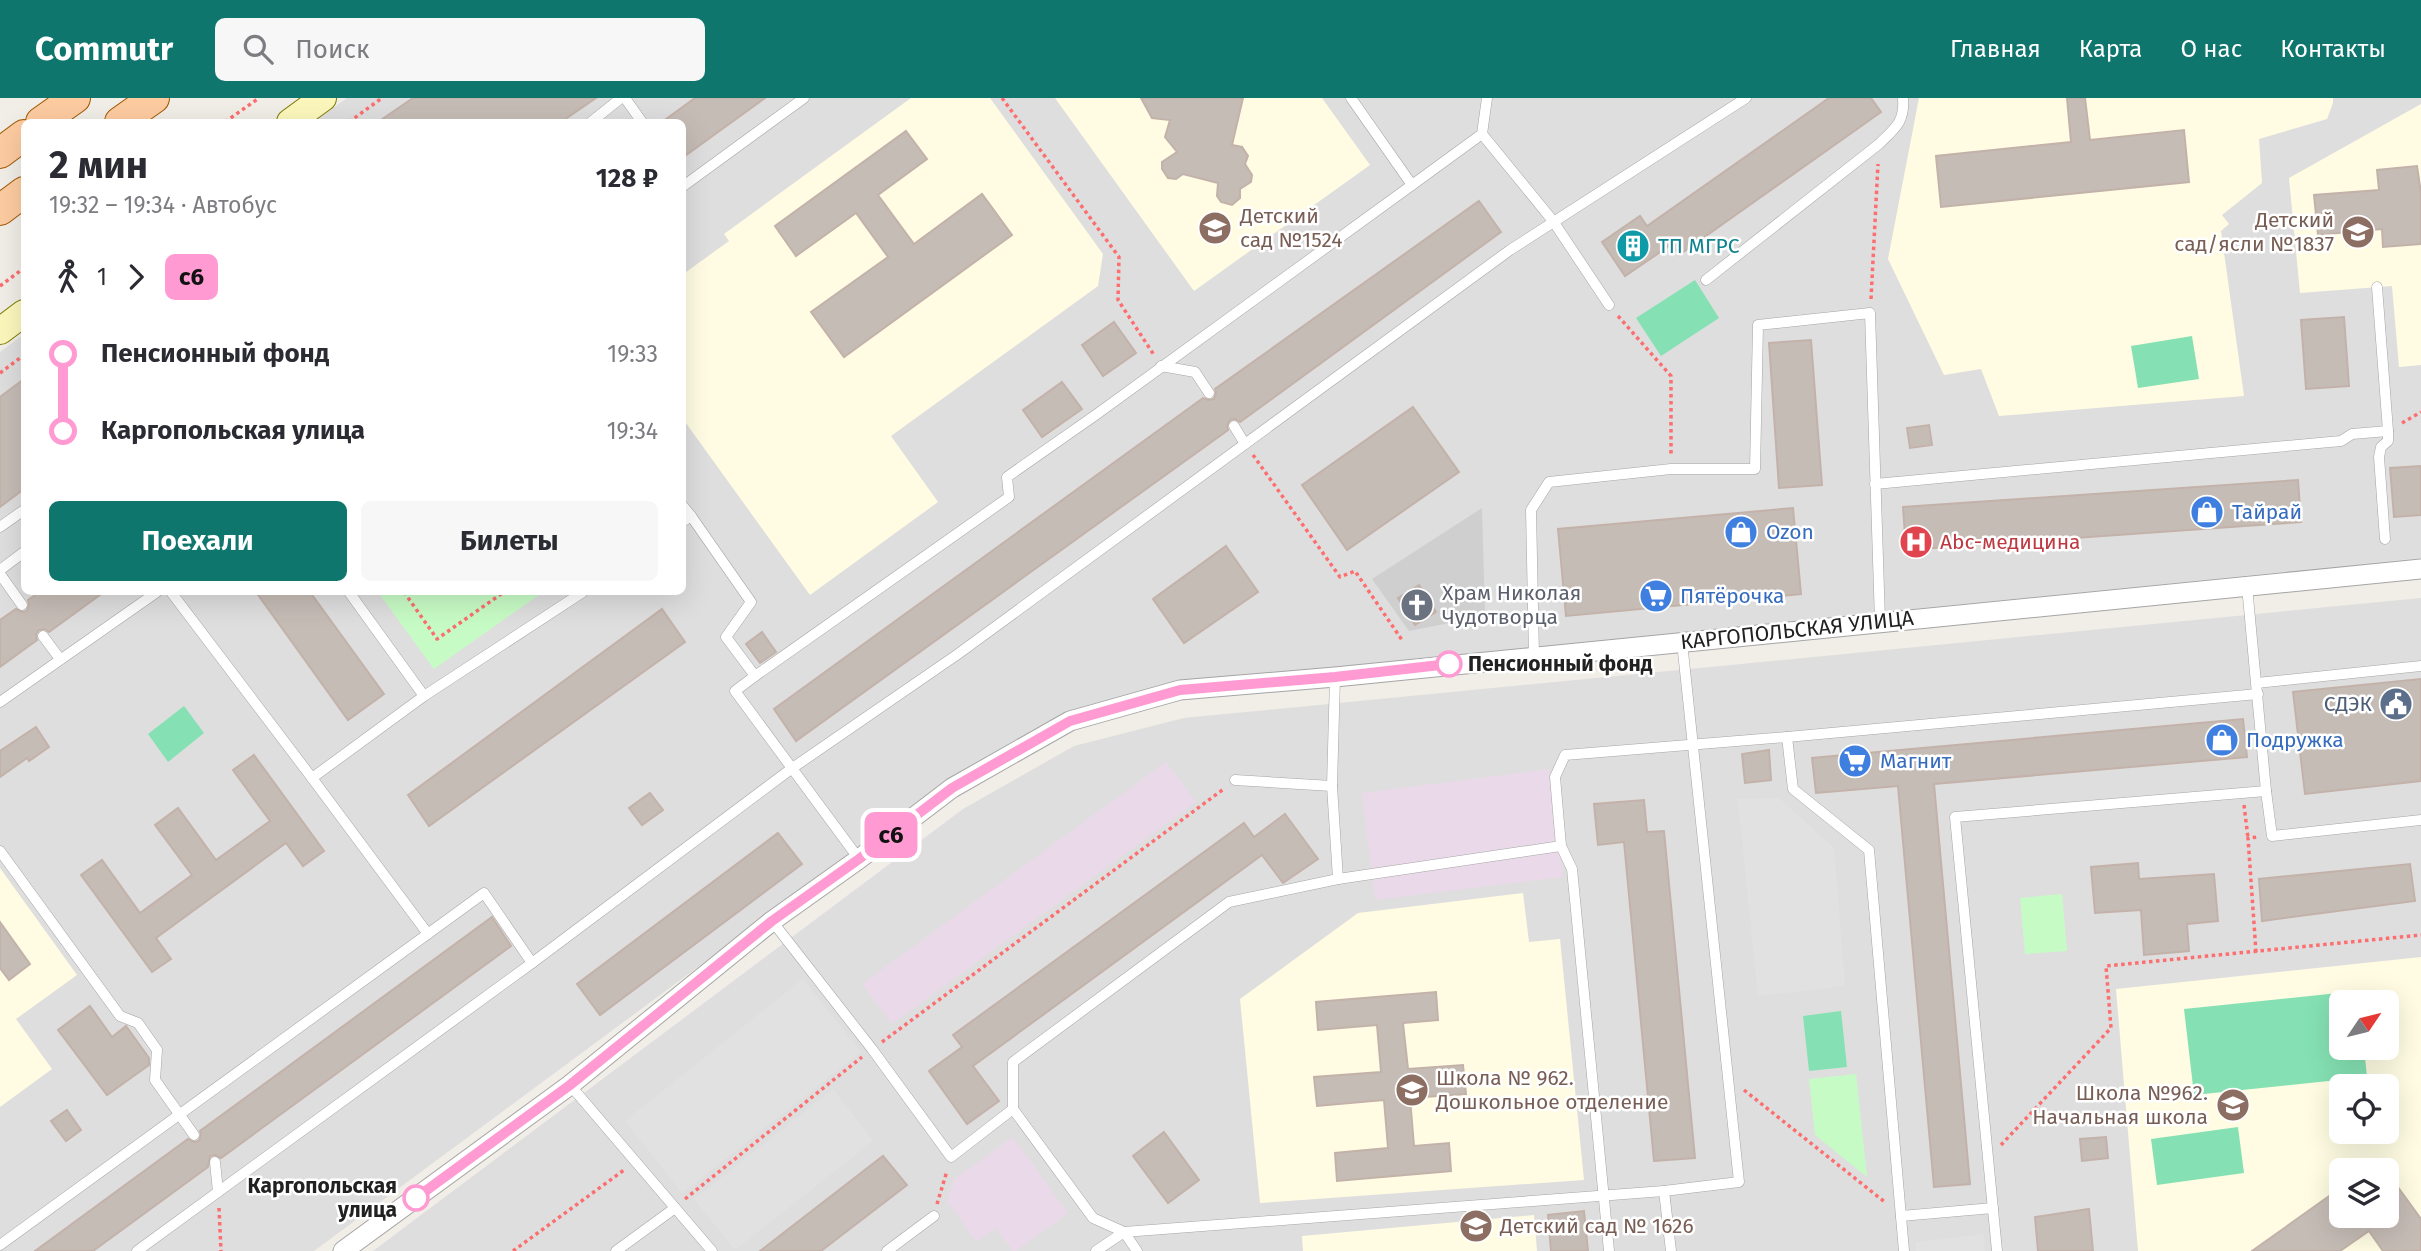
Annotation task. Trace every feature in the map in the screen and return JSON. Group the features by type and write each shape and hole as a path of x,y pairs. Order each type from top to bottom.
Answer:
{"main road":[{"path":"45,119 75,98"},
{"path":"124,119 154,98"},
{"path":"294,119 323,98"},
{"path":"0,153 21,137"},
{"path":"0,210 21,194"},
{"path":"0,331 21,315"}],"street":[{"name":"КАРГОПОЛЬСКАЯ УЛИЦА","path":"343,1251 570,1085 772,921 952,788 1070,721 1180,690 1335,677 2421,569"}],"lane":[{"path":"595,119 623,98 640,119"},
{"path":"686,183 804,98"},
{"path":"1351,98 1412,185"},
{"path":"859,859 735,691 1009,497 1007,477 1482,134 1487,98"},
{"path":"137,1251 532,963 791,769 958,654 1510,250 1746,98"},
{"path":"1706,280 1879,144 1898,126 1904,112 1903,98"},
{"path":"1482,134 1553,220 1609,305"},
{"path":"2377,287 2388,431 2388,440 2381,447 2379,457 2385,539"},
{"path":"1534,656 1531,510 1549,482 1671,469 1755,469 1758,325 1870,313 1880,621"},
{"path":"1161,366 1195,372 1209,393"},
{"path":"1234,426 1245,444"},
{"path":"1875,484 2341,441 2352,434 2388,431"},
{"path":"0,527 21,512"},
{"path":"687,519 751,602 726,637 755,676"},
{"path":"21,554 0,572 22,605"},
{"path":"2247,586 2272,836 2421,820"},
{"path":"0,702 153,595"},
{"path":"173,595 428,934"},
{"path":"351,595 424,696"},
{"path":"312,778 424,696 578,595"},
{"path":"43,636 60,659"},
{"path":"1561,846 1338,879 1229,902 1013,1062 1013,1109 1093,1218 1124,1232 1664,1191 1739,1182 1682,642"},
{"path":"1609,1251 1572,869 1561,846 1555,777 1565,755 1787,737 2257,688 2421,666"},
{"path":"1335,677 1332,786 1338,879"},
{"path":"1787,737 1793,789 1869,850 1905,1251"},
{"path":"1235,780 1332,786"},
{"path":"1997,1251 1955,817 2266,791"},
{"path":"0,851 120,1016 138,1023 157,1050 155,1080 194,1135"},
{"path":"0,1245 484,893 532,963"},
{"path":"772,921 872,1049 951,1157 1013,1109"},
{"path":"570,1085 712,1251"},
{"path":"215,1162 218,1192"},
{"path":"1664,1191 1671,1251"},
{"path":"616,1251 675,1208"},
{"path":"1901,1216 1993,1208"},
{"path":"887,1251 934,1216"},
{"path":"1096,1251 1124,1232"},
{"path":"1124,1232 1138,1251"}],"path":[{"path":"229,119 259,98"},
{"path":"353,119 382,98"},
{"path":"1002,98 1119,257 1118,300 1161,366"},
{"path":"1870,313 1879,144"},
{"path":"0,286 21,270"},
{"path":"1609,305 1671,376 1671,469"},
{"path":"0,373 21,357"},
{"path":"2388,431 2421,412"},
{"path":"1245,444 1340,577 1354,571 1402,640"},
{"path":"406,595 438,639 501,595"},
{"path":"675,1208 872,1049 1235,780"},
{"path":"2243,792 2256,953"},
{"path":"2248,838 2272,836"},
{"path":"1988,1160 2111,1028 2106,966 2421,935"},
{"path":"1728,1077 1901,1216"},
{"path":"934,1216 951,1157"},
{"path":"513,1251 636,1161"},
{"path":"218,1192 221,1251"}],"shaded area":[{"path":"347,98 2421,98 2421,558 1172,684 944,785 314,1251 0,1251 0,352 21,336 21,595 686,595 686,119 318,119"},
{"path":"911,98 990,98 1103,254 1098,286 891,436 938,502 810,595 686,423 686,272 729,241 724,234"},
{"name":"Детский сад №1524","path":"1055,98 1322,98 1370,165 1194,291"},
{"path":"1919,98 2333,98 2327,119 2259,139 2262,183 2222,215 2229,224 2221,231 2244,396 1999,416 1981,369 1944,375 1888,259"},
{"name":"Детский сад/ясли №1837","path":"2421,104 2421,365 2399,367 2392,286 2300,293 2289,178"},
{"path":"1482,508 1485,616 1409,631 1372,579"},
{"path":"2421,598 2421,1251 373,1251 963,809 1074,746 1184,718"},
{"path":"1166,762 1196,802 892,1024 862,984"},
{"path":"1549,769 1563,877 1375,900 1362,793"},
{"path":"1779,798 1834,848 1845,986 1758,996 1738,799"},
{"path":"0,868 77,975 16,1019 52,1069 0,1107"},
{"name":"Школа № 962. Дошкольное отделение","path":"1523,893 1529,942 1560,939 1584,1180 1260,1203 1240,999 1358,913"},
{"name":"Школа №962. Начальная школа","path":"2421,957 2421,1251 2138,1251 2116,989"},
{"path":"803,979 861,1052 682,1193 625,1121"},
{"path":"833,1089 873,1141 735,1250 694,1199"},
{"path":"1013,1137 1068,1213 1016,1251 1013,1251 996,1228 976,1242 947,1201 954,1179"},
{"name":"Детский сад № 1626","path":"1534,1215 1537,1251 1303,1251 1302,1236"},
{"path":"1984,1234 1985,1251 1916,1251 1916,1242"}],"green space":[{"path":"1695,280 1719,318 1661,356 1636,318"},
{"path":"2192,336 2199,379 2138,388 2131,346"},
{"path":"380,595 539,595 434,669"},
{"path":"184,706 204,733 168,762 148,734"},
{"path":"2062,894 2067,951 2025,954 2020,898"},
{"path":"2329,994 2329,1060 2365,1060 2367,1074 2329,1074 2329,1081 2194,1095 2184,1009"},
{"path":"1841,1011 1847,1067 1809,1071 1803,1016"},
{"path":"1856,1074 1867,1177 1815,1135 1809,1079"},
{"path":"2238,1127 2244,1173 2157,1185 2151,1139"}],"building":[{"path":"413,98 596,98 565,119 382,119"},
{"path":"695,98 765,98 686,155 686,119 666,119"},
{"path":"1141,98 1243,98 1232,145 1242,147 1248,156 1245,164 1252,175 1251,182 1240,189 1240,198 1232,205 1221,202 1217,196 1218,183 1183,174 1176,179 1168,178 1162,169 1162,162 1177,152 1165,137 1170,120 1152,118"},
{"path":"1829,98 1871,98 1881,112 1679,255 1672,244 1625,276 1602,242 1640,216 1647,226"},
{"path":"2067,98 2085,98 2090,140 2184,130 2189,182 1941,207 1936,156 2071,142"},
{"path":"906,131 927,159 878,195 914,244 982,194 1012,235 844,357 811,312 888,257 856,213 796,256 775,226"},
{"path":"2417,166 2421,193 2421,244 2383,247 2382,229 2318,235 2314,195 2379,190 2377,170"},
{"path":"1479,201 1501,232 1240,422 1230,420 1228,430 796,741 774,709 1203,398 1214,399 1215,389"},
{"path":"2344,317 2349,386 2306,389 2301,320"},
{"path":"1114,322 1136,353 1103,376 1082,345"},
{"path":"1811,340 1822,485 1779,488 1769,343"},
{"path":"21,381 21,491 0,507 0,397"},
{"path":"1062,382 1082,409 1042,437 1023,410"},
{"path":"1413,407 1459,472 1347,550 1302,485"},
{"path":"1929,425 1932,445 1910,448 1907,428"},
{"path":"2421,466 2421,515 2394,517 2390,468"},
{"path":"2298,480 2301,522 1906,550 1903,507"},
{"path":"1793,508 1801,594 1566,616 1558,529"},
{"path":"1226,546 1258,592 1184,643 1153,599"},
{"name":"Храм Николая Чудотворца","path":"1419,585 1436,612 1415,625 1398,598"},
{"path":"36,595 100,595 49,632 45,629 39,630 36,634 37,640 0,667 0,620 16,609 27,611 28,600"},
{"path":"258,595 312,595 384,694 348,720"},
{"path":"662,609 685,642 429,826 408,795"},
{"path":"762,632 776,652 760,663 746,644"},
{"path":"2421,679 2421,781 2305,794 2293,692"},
{"path":"2243,719 2247,757 1934,784 1970,1184 1934,1187 1898,786 1816,793 1812,758"},
{"path":"36,727 49,747 29,761 27,758 0,777 0,751"},
{"path":"1769,750 1771,780 1745,783 1742,754"},
{"path":"254,755 324,851 303,866 286,843 156,938 171,959 152,972 81,875 102,860 140,913 192,875 155,825 178,808 216,860 270,821 233,770"},
{"path":"650,793 663,810 642,825 629,808"},
{"path":"1644,800 1647,832 1664,831 1695,1158 1654,1161 1624,842 1598,845 1594,804"},
{"path":"1285,814 1318,859 1283,883 1262,855 973,1066 999,1101 967,1124 929,1071 962,1047 953,1035 1244,823 1254,837"},
{"path":"778,833 802,864 600,1015 577,984"},
{"path":"2138,863 2139,879 2214,874 2218,921 2187,924 2189,951 2144,955 2141,910 2095,913 2091,867"},
{"path":"2410,864 2415,901 2262,921 2259,879"},
{"path":"492,917 511,946 221,1158 210,1156 208,1167 93,1251 35,1251 188,1139 199,1141 200,1131"},
{"path":"0,922 30,964 9,980 0,968"},
{"path":"1436,992 1438,1020 1403,1023 1408,1069 1463,1065 1466,1094 1410,1098 1414,1146 1449,1143 1451,1171 1337,1181 1335,1153 1388,1148 1384,1100 1317,1106 1314,1077 1381,1072 1377,1025 1318,1030 1316,1002"},
{"path":"90,1006 112,1037 126,1026 149,1058 149,1065 107,1095 58,1030"},
{"path":"67,1110 81,1130 66,1141 51,1121"},
{"path":"1164,1132 1199,1180 1168,1203 1133,1156"},
{"path":"2106,1137 2108,1158 2082,1161 2080,1139"},
{"path":"883,1156 907,1185 821,1251 760,1251"},
{"path":"2399,1189 2421,1219 2421,1251 2383,1251 2369,1231 2340,1251 2252,1251 2329,1196 2329,1228 2399,1228"},
{"path":"2089,1209 2093,1251 2038,1251 2035,1217"},
{"path":"1584,1211 1588,1251 1551,1251 1548,1215"}],"bus line":[{"name":"с6","path":"416,1198 570,1085 772,921 952,788 1070,721 1180,690 1449,664"}],"place":[{"name":"Детский сад №1524","path":"1215,228"},
{"name":"Детский сад/ясли №1837","path":"2358,232"},
{"name":"ТП МГРС","path":"1633,246"},
{"name":"Тайрай","path":"2207,512"},
{"name":"Ozon","path":"1741,532"},
{"name":"Abc-медицина","path":"1916,542"},
{"name":"Пятёрочка","path":"1656,596"},
{"name":"Храм Николая Чудотворца","path":"1417,605"},
{"name":"Пенсионный фонд","path":"1449,664"},
{"name":"СДЭК","path":"2396,704"},
{"name":"Подружка","path":"2222,740"},
{"name":"Магнит","path":"1855,761"},
{"name":"Школа № 962. Дошкольное отделение","path":"1412,1090"},
{"name":"Школа №962. Начальная школа","path":"2233,1105"},
{"name":"Каргопольская улица","path":"416,1198"},
{"name":"Детский сад № 1626","path":"1476,1226"}]}
